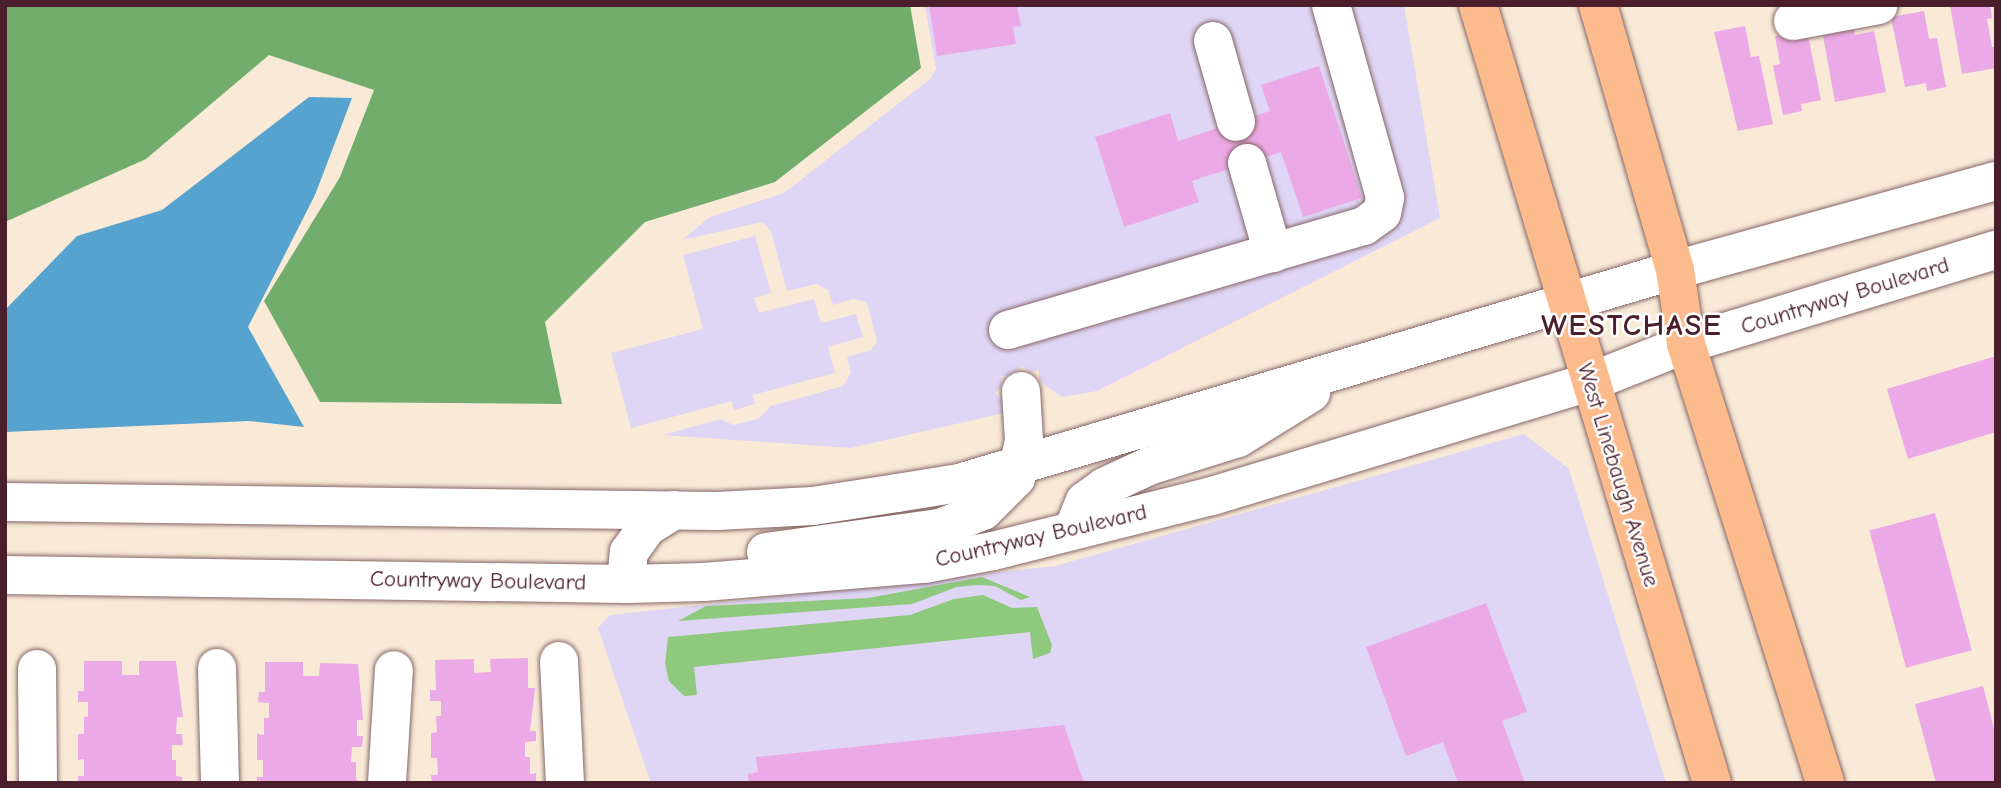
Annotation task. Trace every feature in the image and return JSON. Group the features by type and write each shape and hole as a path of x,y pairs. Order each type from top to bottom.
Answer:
{"main road":[{"name":"West Linebaugh Avenue","path":"1478,5 1566,306 1712,783"},
{"path":"1598,5 1675,270 1686,344 1825,783"}],"street":[{"path":"1008,330 1364,226 1382,213 1385,197 1331,5"},
{"path":"1793,21 1876,6"},
{"path":"1213,41 1236,122"},
{"path":"1247,163 1273,253"},
{"path":"5,502 674,510 813,506 959,483 1566,306 1675,270 1996,181"},
{"name":"Countryway Boulevard","path":"5,575 642,584 924,564 1212,496 1590,382 1686,344 1996,250"},
{"path":"1073,530 1084,502 1104,487 1149,466 1238,438 1345,371"},
{"path":"674,510 647,527 629,552 642,584 685,566 709,561 940,528 983,511 1016,478 1024,440 1021,391"},
{"path":"5,527 125,517 172,505"},
{"path":"559,661 565,783"},
{"path":"217,668 220,783"},
{"path":"37,669 37,783"},
{"path":"387,783 394,670"}],"shaded area":[{"path":"925,5 1404,5 1440,218 1097,391 1062,397 1039,381 1039,370 1029,372 1022,366 1013,375 1001,376 1002,386 995,393 1003,400 1004,413 851,448 663,435 721,419 733,425 758,419 771,406 843,386 851,373 847,357 871,350 877,342 867,302 853,299 833,305 828,290 816,284 787,291 771,231 762,222 682,240 710,217 784,193 930,79 936,69"},
{"path":"755,236 771,293 754,298 759,313 814,299 821,323 856,314 863,337 828,347 835,373 753,395 755,404 734,410 732,401 631,428 611,353 703,329 683,255"},
{"path":"1524,434 1569,469 1666,783 651,783 598,628 610,615 1055,566"}],"green space":[{"path":"5,5 910,5 921,68 775,182 645,222 545,322 562,404 320,402 264,301 340,177 374,90 269,55 146,159 5,222"},
{"path":"982,577 1030,597 1021,600 995,586 978,585 957,587 912,604 678,621 706,606 868,598"},
{"path":"983,595 1012,608 1037,607 1052,645 1050,653 1033,659 1030,632 694,667 697,695 684,696 669,681 665,664 668,637 910,615 954,599"}],"water":[{"path":"309,97 352,98 315,195 248,327 304,427 249,421 5,432 5,310 77,236 162,210"}],"building":[{"path":"929,5 1017,5 1021,26 1013,27 1016,44 937,56"},
{"path":"1950,5 1990,5 1992,18 1987,19 1992,47 1996,47 1996,68 1962,74"},
{"path":"1924,11 1929,39 1937,38 1946,87 1927,91 1926,83 1905,87 1891,17"},
{"path":"1853,24 1855,35 1874,31 1886,92 1835,102 1822,30"},
{"path":"1745,26 1751,57 1759,56 1773,124 1738,131 1714,32"},
{"path":"1807,30 1821,100 1801,104 1802,111 1783,115 1773,66 1780,64 1775,36"},
{"path":"1319,66 1362,198 1303,217 1281,152 1192,181 1199,202 1124,227 1095,137 1170,113 1178,141 1270,111 1261,85"},
{"path":"1996,356 1996,432 1908,459 1887,389"},
{"path":"1935,513 1972,650 1906,668 1869,531"},
{"path":"1486,603 1527,712 1502,721 1525,783 1458,783 1443,742 1406,756 1366,647"},
{"path":"528,658 528,688 535,688 530,731 536,731 536,741 525,742 525,757 530,757 530,774 536,773 536,783 432,783 431,775 438,775 437,758 431,758 431,733 437,732 436,716 441,716 441,701 430,701 430,690 436,690 435,660 474,659 474,673 491,672 490,659"},
{"path":"84,661 122,661 122,675 139,675 139,661 176,661 183,717 177,717 176,734 182,734 183,745 172,745 172,760 176,760 176,776 182,777 182,783 78,783 78,776 84,776 84,759 78,760 78,734 84,734 84,717 88,717 88,702 78,702 78,691 84,691"},
{"path":"265,662 303,662 303,676 319,676 320,663 358,664 363,720 357,720 357,736 363,736 362,747 352,747 351,762 356,762 356,779 362,783 257,783 257,777 263,777 263,760 257,760 257,734 264,735 264,718 269,718 269,703 258,702 259,692 265,692"},
{"path":"1983,686 1996,736 1996,783 1936,783 1915,704"},
{"path":"1064,725 1084,783 749,783 748,774 758,772 756,757"}],"district":[{"name":"WESTCHASE","path":"1632,326"}]}
